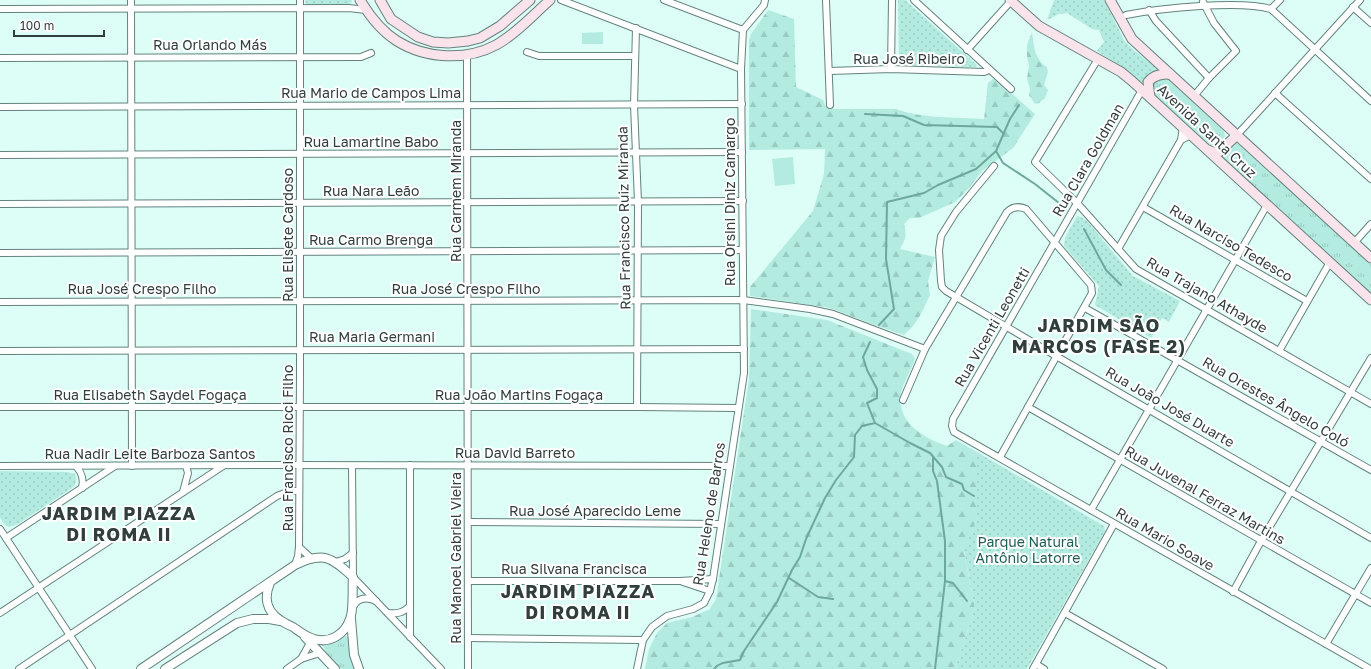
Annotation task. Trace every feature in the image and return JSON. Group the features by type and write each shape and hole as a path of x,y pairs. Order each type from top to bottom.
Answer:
{"main road":[{"path":"359,0 383,30 396,40 413,50 443,55 467,55 477,53 495,45 507,38 550,0"},
{"path":"380,0 391,18 418,37 433,42 448,43 480,38"},
{"path":"467,55 467,48 471,43 500,26 530,0"},
{"name":"Avenida Santa Cruz","path":"1110,0 1124,18 1132,39 1371,258"},
{"name":"Avenida Santa Cruz","path":"1011,1 1039,26 1121,72 1371,300"},
{"path":"1142,90 1156,75 1170,74"},
{"path":"1148,82 1150,97"},
{"path":"1219,152 1228,141 1227,126"},
{"path":"1205,149 1213,152 1219,152 1237,135"}],"street":[{"path":"131,0 132,466"},
{"name":"Rua Elisete Cardoso","path":"300,0 300,349"},
{"path":"349,8 356,4 359,0"},
{"path":"561,0 741,69"},
{"path":"664,0 742,30 761,9 765,0"},
{"path":"826,0 830,105"},
{"path":"891,68 892,0"},
{"path":"914,0 1011,89"},
{"path":"1124,18 1149,10 1218,0 1235,0 1264,5 1271,9 1371,101"},
{"path":"1271,9 1280,0"},
{"path":"1237,135 1360,0"},
{"path":"967,50 1011,1"},
{"path":"1194,96 1236,50 1214,23 1203,2"},
{"path":"1354,7 1371,23"},
{"path":"0,9 349,8 366,10"},
{"path":"1149,10 1156,21 1209,78"},
{"name":"Rua Francisco Ruiz Miranda","path":"636,28 634,105 638,202 637,407"},
{"name":"Rua Orsini Diniz Camargo","path":"742,30 742,250 744,373"},
{"path":"527,52 539,56 635,56"},
{"name":"Rua Orlando Más","path":"0,58 300,57 361,56 371,53"},
{"name":"Rua Carmem Miranda","path":"467,55 469,376"},
{"name":"Rua Trajano Athayde","path":"1098,59 1035,162 1078,204 1136,269 1371,404"},
{"name":"Rua José Ribeiro","path":"829,71 891,68 984,72 989,70"},
{"name":"Rua Clara Goldman","path":"1055,242 1142,90"},
{"path":"1275,93 1371,179"},
{"name":"Rua Mario de Campos Lima","path":"0,107 742,104"},
{"path":"1118,249 1181,140 1183,127"},
{"path":"1181,140 1191,135"},
{"name":"Rua Lamartine Babo","path":"0,155 132,156 742,152"},
{"name":"Rua João José Duarte","path":"994,166 956,212 941,236 939,250 941,281 942,287 946,291 1371,538"},
{"name":"Rua Nara Leão","path":"0,204 743,201"},
{"path":"1091,510 1267,205"},
{"path":"903,400 925,349 1007,212 1015,206 1021,206 1026,209 1091,285 1092,293 1085,308 1056,356 1000,457"},
{"name":"Rua Narciso Tedesco","path":"1143,207 1307,301"},
{"path":"1354,243 1371,224"},
{"name":"Rua Vicenti Leonetti","path":"952,426 953,419 1055,242"},
{"name":"Rua Carmo Brenga","path":"0,253 742,250"},
{"path":"1279,351 1330,262"},
{"name":"Rua José Crespo Filho","path":"0,302 743,300 810,309 833,314 925,349"},
{"name":"Rua Orestes Ângelo Coló","path":"1085,308 1371,470"},
{"name":"Rua Francisco Ricci Filho","path":"295,565 299,547 300,349"},
{"name":"Rua Maria Germani","path":"0,351 744,349"},
{"path":"1233,592 1261,541 1371,358"},
{"name":"Rua Heleno de Barros","path":"637,669 643,640 652,627 667,616 704,603 710,591 744,373"},
{"name":"Rua Manoel Gabriel Vieira","path":"468,669 469,376"},
{"name":"Rua Elisabeth Saydel Fogaça","path":"0,407 300,407"},
{"name":"Rua João Martins Fogaça","path":"300,407 738,408"},
{"name":"Rua Juvenal Ferraz Martins","path":"1028,407 1371,604"},
{"name":"Rua Mario Soave","path":"952,426 954,432 1370,669"},
{"path":"195,484 202,475 205,465"},
{"path":"0,613 224,465"},
{"path":"289,465 290,491"},
{"name":"Rua Nadir Leite Barboza Santos","path":"0,466 300,465"},
{"name":"Rua David Barreto","path":"300,465 730,466"},
{"path":"410,465 410,637"},
{"path":"76,466 82,475 82,488"},
{"path":"6,538 116,466"},
{"path":"182,492 188,473 186,466"},
{"path":"352,466 353,577 351,618 353,650 359,669"},
{"path":"18,669 277,496 290,491 299,491"},
{"name":"Rua José Aparecido Leme","path":"468,522 721,524"},
{"path":"1044,669 1034,667 1114,524"},
{"path":"0,529 92,669"},
{"name":"Rua Francisco Ricci Filho","path":"299,547 311,558"},
{"path":"336,562 345,559 352,553"},
{"path":"141,669 295,565 311,558 324,558 336,562 388,613 440,669"},
{"path":"1326,644 1371,568"},
{"name":"Rua Silvana Francisca","path":"468,581 680,581 713,579"},
{"name":"Rua Silvana Francisca","path":"680,581 710,591"},
{"path":"270,583 267,593 267,604 272,612 281,621 315,640 329,640 339,635 351,618 353,607 356,602 366,598 377,602"},
{"path":"388,613 400,613 406,611 410,606"},
{"path":"1065,613 1163,669"},
{"path":"165,669 237,623 253,619 281,621"},
{"path":"301,633 335,669"},
{"path":"468,638 643,640"},
{"path":"301,659 310,643"},
{"path":"287,669 301,659 320,653"}],"green space":[{"path":"305,0 352,1 350,4 308,5 306,4"},
{"path":"898,0 905,0 977,65 976,67 900,65"},
{"path":"1054,0 1104,0 1125,42 1161,71 1147,76 1143,82 1140,82 1120,66 1097,51 1104,42 1099,30 1092,29 1067,13 1059,14 1047,20"},
{"path":"768,10 794,19 796,87 823,100 827,109 896,109 928,116 984,119 988,83 994,78 1035,114 1013,148 982,171 969,188 955,202 919,218 910,218 904,224 905,237 900,249 935,257 928,281 930,295 921,314 913,326 904,335 825,307 750,296 750,287 813,211 824,174 825,149 749,150 749,40 751,34"},
{"path":"603,32 603,44 582,44 582,33"},
{"path":"1032,32 1037,56 1039,60 1047,67 1048,72 1044,85 1048,90 1045,98 1039,103 1035,104 1029,95 1030,89 1027,79 1029,66 1027,45"},
{"path":"1165,78 1172,81 1223,128 1225,136 1217,147 1212,146 1156,97 1151,90 1153,84 1159,79"},
{"path":"1236,141 1241,143 1371,264 1371,293 1270,204 1223,160 1222,156"},
{"path":"793,157 795,184 775,186 772,159"},
{"path":"1077,216 1087,221 1133,276 1180,301 1169,322 1162,318 1151,338 1095,305 1099,286 1064,246 1065,238"},
{"path":"751,309 827,320 912,354 915,359 901,393 903,412 907,420 921,433 938,443 947,446 956,440 977,452 977,518 964,552 975,608 955,669 645,669 649,649 657,633 667,623 692,617 710,609 716,599 749,379"},
{"name":"Parque Natural Antônio Latorre","path":"977,452 1104,526 1105,531 1027,669 955,669 975,608 964,551 977,518"},
{"path":"0,471 67,472 75,474 76,481 72,488 18,524 9,527 5,525 0,518"},
{"path":"346,636 348,637 349,649 355,669 341,669 327,654 323,646 332,644"}],"waterway":[{"path":"879,325 894,309 886,259 887,202 924,193 938,185 976,169 996,151 1010,119 1019,105"},
{"path":"865,114 903,116 924,125 997,127 1004,134"},
{"path":"996,151 1003,163 1035,184 1064,207"},
{"path":"1084,229 1106,270 1121,285"},
{"path":"714,669 719,664 740,660 744,651 777,602 792,570 800,557 806,539 825,498 836,480 854,457 855,435 862,426 875,423 867,403 877,398 877,389 867,370 863,357 870,342"},
{"path":"875,423 930,453 942,467 946,477 962,484 964,490 974,496"},
{"path":"933,458 933,471 937,481 945,541 945,581 935,669"},
{"path":"789,578 818,597 833,599"},
{"path":"945,581 953,583 967,601"}],"district":[{"name":"JARDIM SÃO MARCOS (FASE 2)","path":"1099,336"},
{"name":"JARDIM PIAZZA DI ROMA II","path":"119,524"},
{"name":"JARDIM PIAZZA DI ROMA II","path":"578,602"}]}
